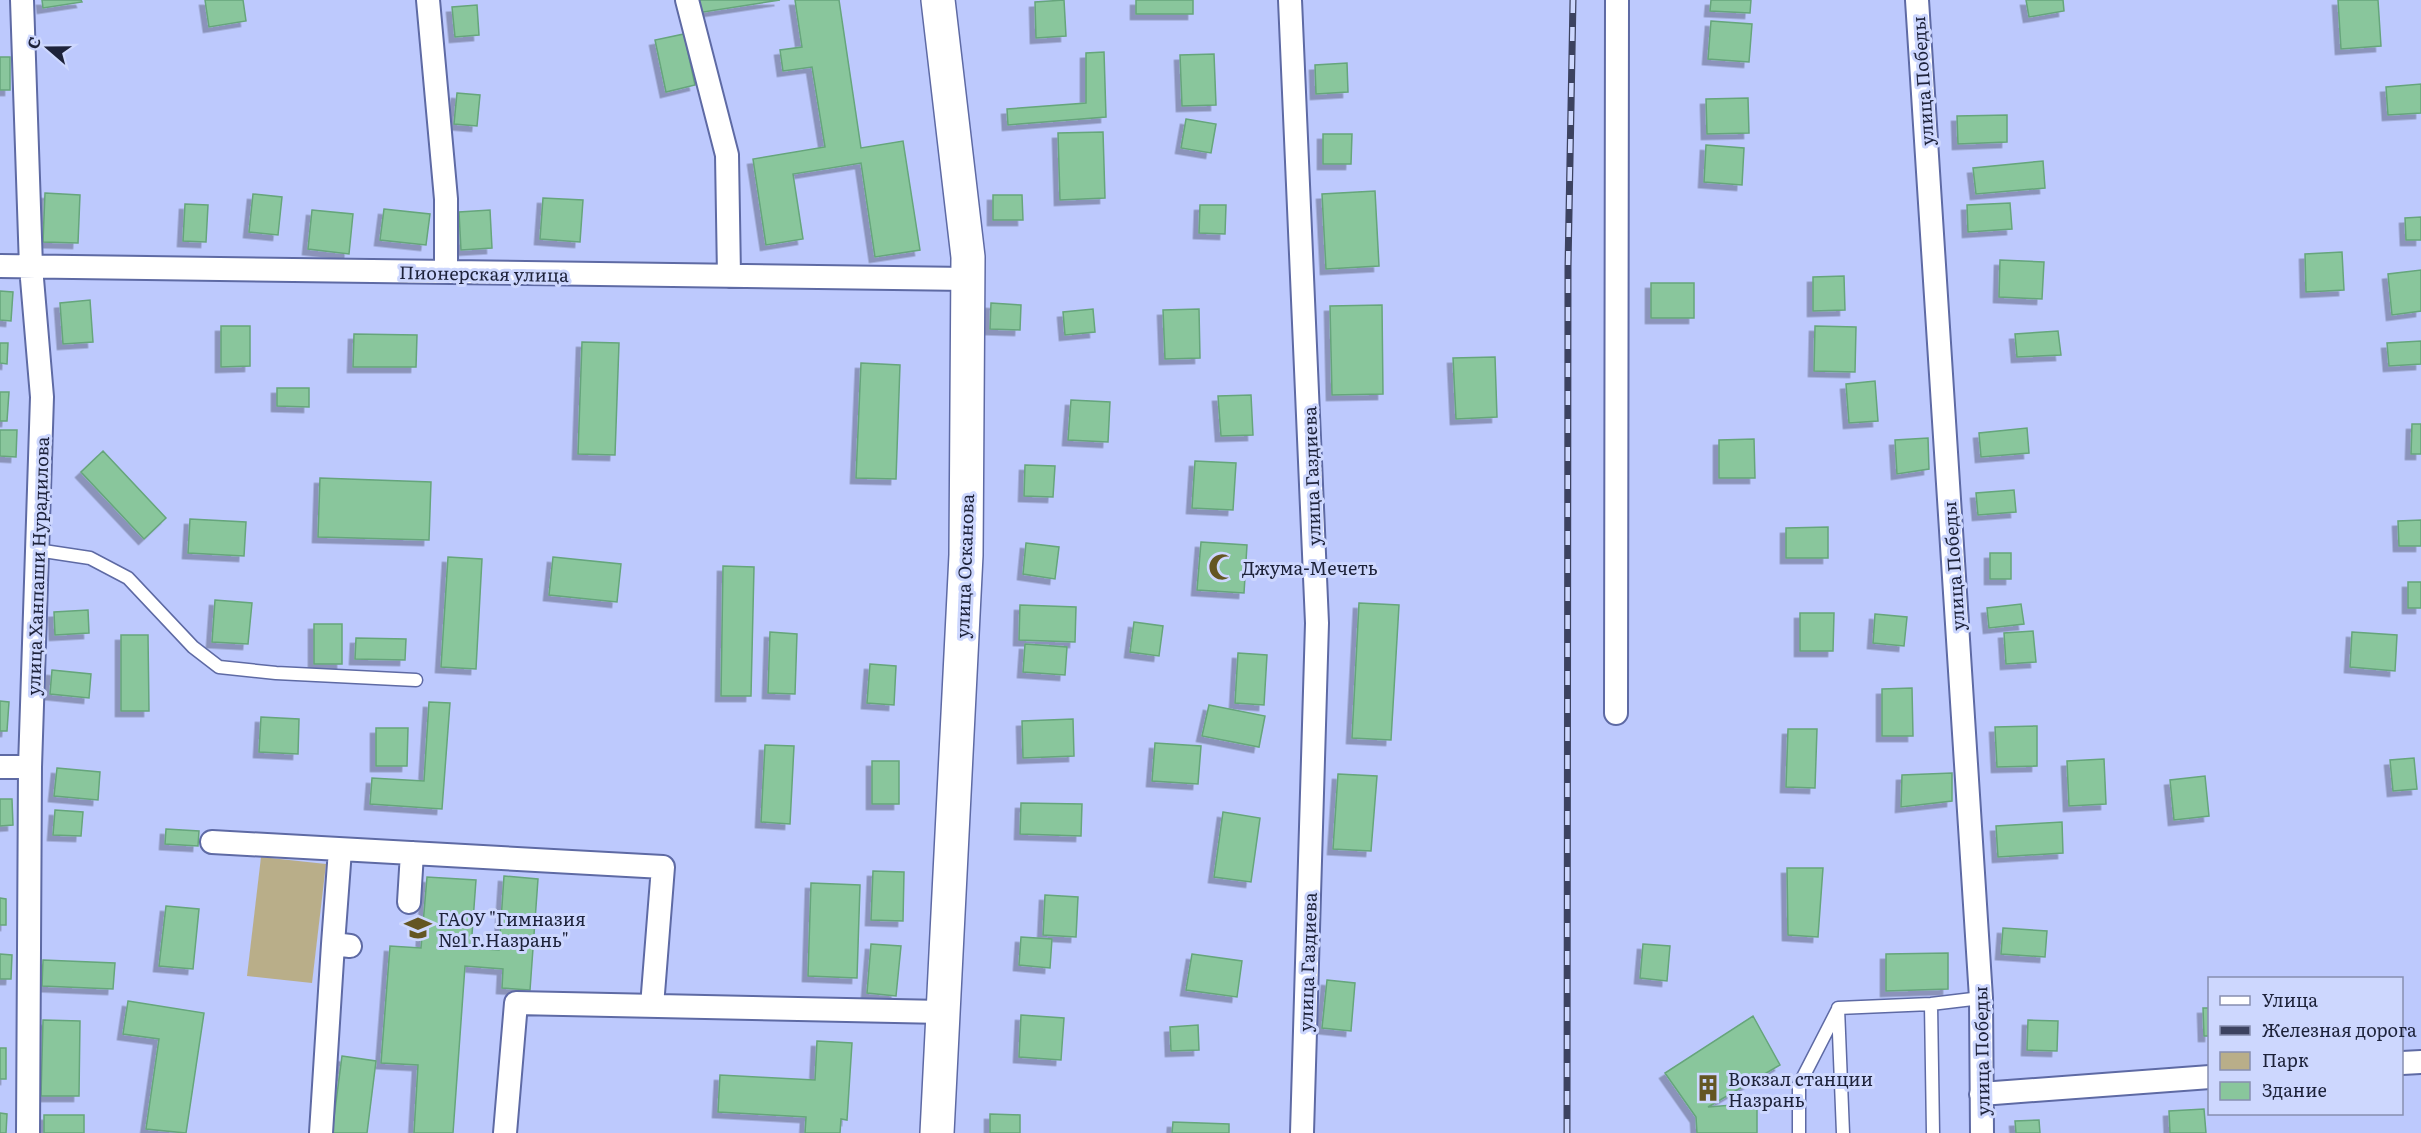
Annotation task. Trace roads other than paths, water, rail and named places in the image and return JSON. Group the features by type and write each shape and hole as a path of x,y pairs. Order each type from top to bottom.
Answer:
{"main road":[{"name":"улица Осканова","path":"937,1133 966,555 968,279 968,257 938,0"}],"street":[{"name":"улица Ханпаши Нурадилова","path":"22,0 31,267 42,397 30,767 28,1133"},
{"path":"429,0 446,199 446,272"},
{"path":"687,0 727,155 729,276"},
{"name":"улица Газдиева","path":"1290,0 1317,623 1302,1133"},
{"path":"1616,712 1617,0"},
{"name":"улица Победы","path":"1917,0 1981,998 1982,1133"},
{"name":"Пионерская улица","path":"0,266 968,279"},
{"path":"0,767 30,767"},
{"path":"212,842 663,867 652,1006"},
{"path":"321,1133 342,945 340,850"},
{"path":"409,902 412,853"},
{"path":"505,1133 516,1003 943,1012"},
{"path":"2403,1063 2421,1062"},
{"path":"1981,1094 2208,1077"}],"lane":[{"path":"37,550 90,558 128,578 193,647 219,667 276,673 416,680"},
{"path":"1838,1008 1931,1004 1981,998"},
{"path":"1931,1004 1933,1133"},
{"path":"1799,1133 1799,1085 1838,1008"},
{"path":"1838,1008 1843,1133"}],"railway":[{"path":"1567,1133 1568,267 1573,0"}],"place":[{"name":"Джума-Мечеть","path":"1222,567"},
{"name":"ГАОУ \"Гимназия №1 г.Назрань\"","path":"418,928"},
{"name":"Вокзал станции Назрань","path":"1708,1088"}]}
